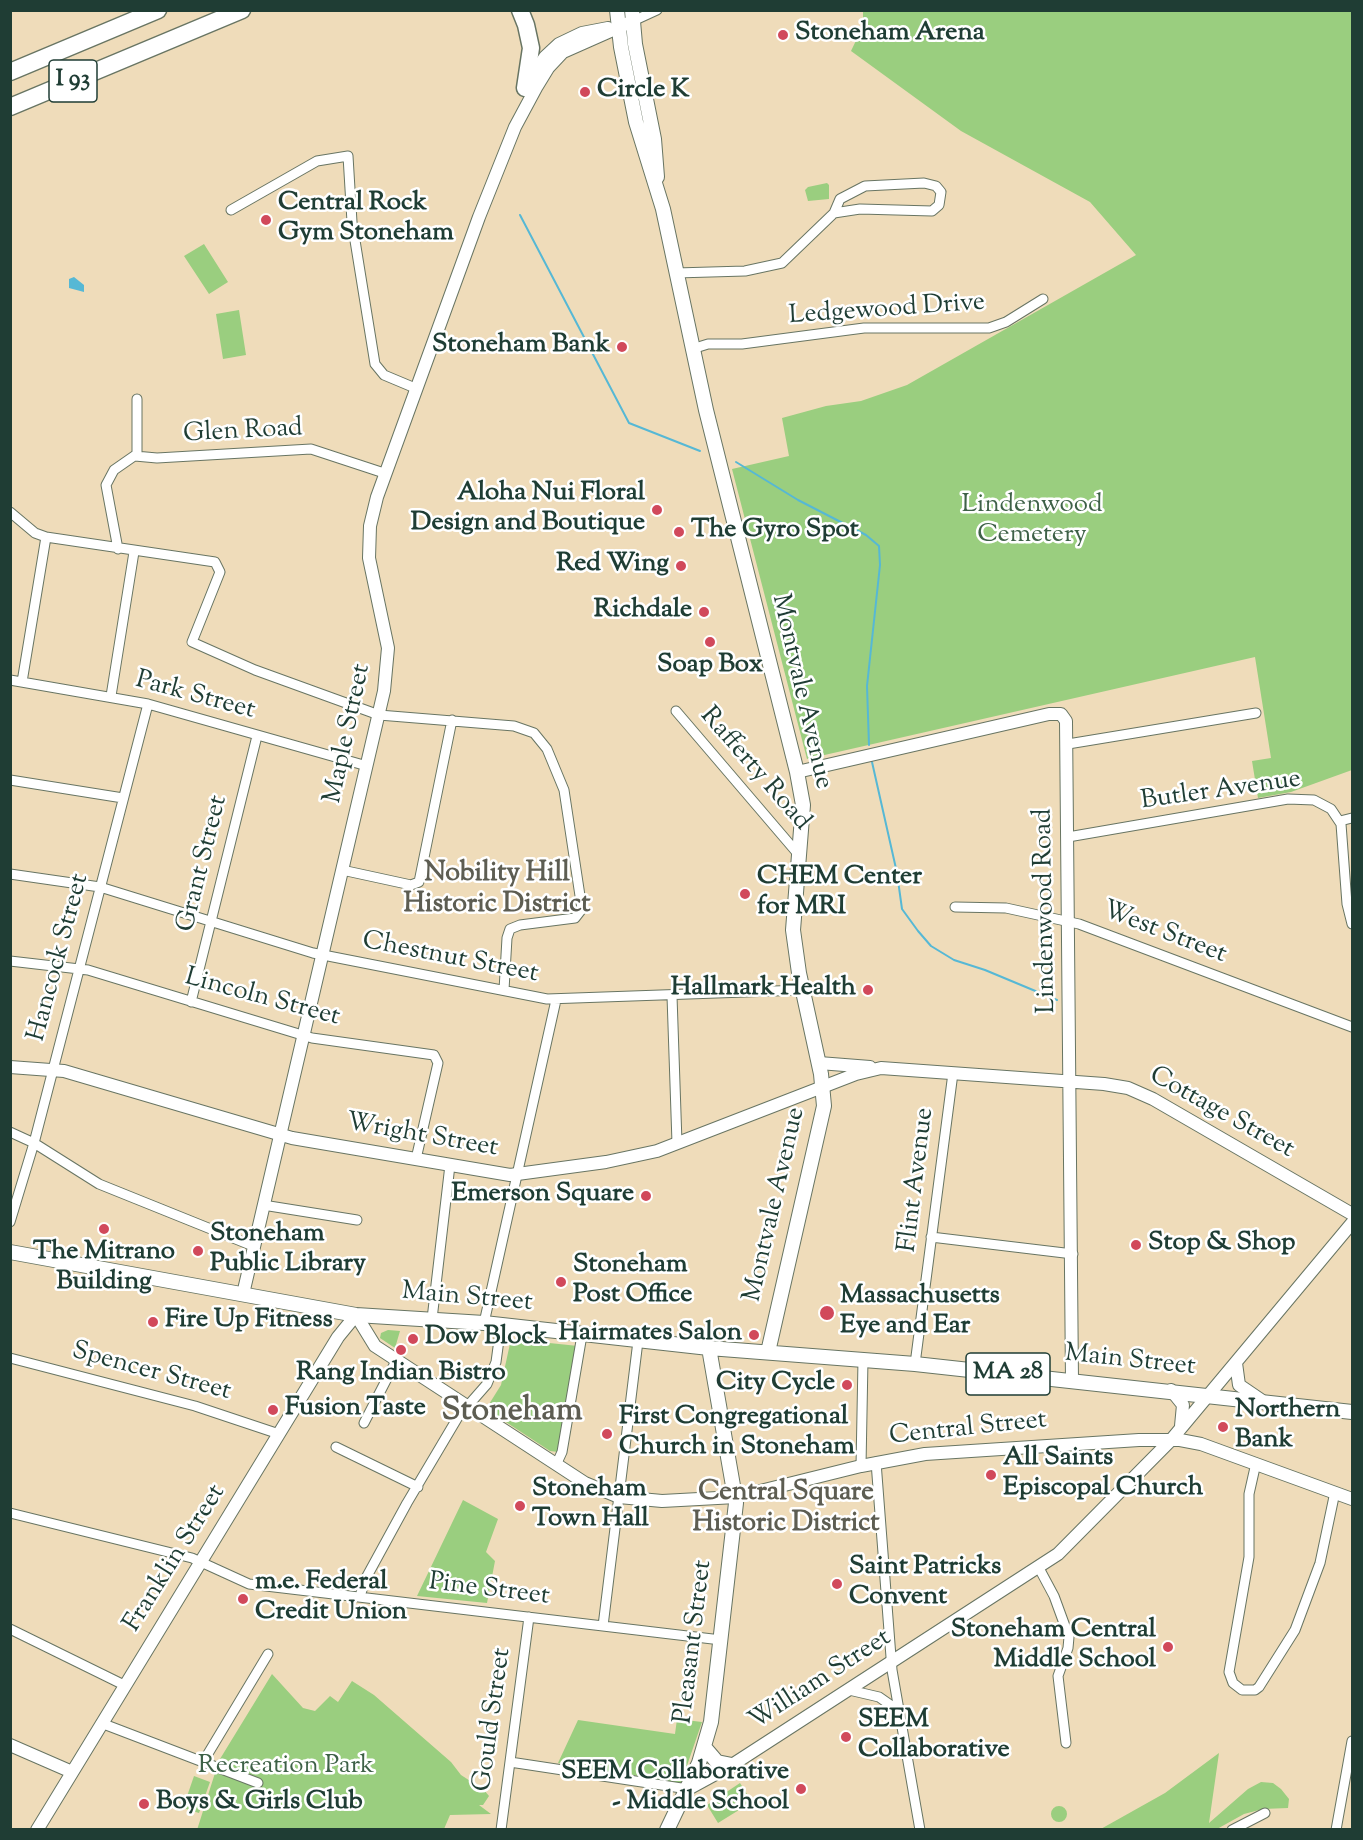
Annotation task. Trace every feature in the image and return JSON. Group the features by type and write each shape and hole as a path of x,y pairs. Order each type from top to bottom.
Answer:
{"highway":[{"name":"I 93","path":"10,72 158,10"},
{"name":"I 93","path":"10,107 242,10"},
{"path":"520,10 531,48 525,88"}],"main road":[{"name":"Montvale Avenue","path":"617,10 618,27 640,140 658,188"},
{"name":"Montvale Avenue","path":"633,16 654,139 658,188 692,349 797,772 803,809 793,924 802,990 823,1088 821,1124 768,1352"},
{"name":"Main Street","path":"10,1252 356,1314 484,1323 709,1348 915,1364 1210,1394 1353,1412"},
{"name":"Pleasant Street","path":"667,1830 688,1789 705,1748 711,1722 736,1497 709,1348"},
{"path":"705,1748 717,1762 732,1766"}],"street":[{"path":"633,16 657,10"},
{"name":"Maple Street","path":"514,127 542,77 557,58 571,48 618,27 633,16"},
{"name":"Maple Street","path":"243,1294 379,715 388,667 388,648 373,584 369,550 372,516 384,473 514,127 525,88 540,63 559,44 593,29 618,27"},
{"path":"231,210 317,161 348,156 352,222 375,364 384,375 415,388"},
{"path":"676,273 745,271 782,263 834,213 840,199 865,186 924,183 936,186 941,192 939,206 932,211 860,209 834,213"},
{"name":"Ledgewood Drive","path":"692,349 708,344 742,344 864,328 989,328 1006,322 1043,299"},
{"path":"118,549 106,485 114,470 135,456 137,399"},
{"name":"Glen Road","path":"135,456 157,458 306,449 384,473"},
{"path":"10,512 35,533 46,537 134,552 210,561 219,565 217,581 192,641 255,669 379,715 514,726 534,733 553,760 567,801 582,911 575,918 520,925 510,929 507,938 504,990"},
{"path":"22,682 46,537"},
{"path":"111,696 134,552"},
{"name":"Park Street","path":"10,680 148,704 367,766"},
{"name":"Hancock Street","path":"10,1222 34,1143 148,704"},
{"name":"Rafferty Road","path":"676,711 800,856"},
{"name":"Lindenwood Road","path":"797,772 1054,713 1063,716 1066,721 1073,1254 1072,1380"},
{"path":"1068,744 1256,713"},
{"path":"342,870 411,885 419,882 453,720"},
{"name":"Grant Street","path":"191,1002 257,736"},
{"path":"10,780 123,798"},
{"name":"Butler Avenue","path":"1068,837 1302,797 1327,806 1340,820"},
{"path":"1353,818 1340,820 1348,912 1353,924"},
{"name":"Chestnut Street","path":"10,874 100,887 211,923 322,955 556,1000 802,990"},
{"name":"West Street","path":"955,907 1006,908 1069,921 1353,1027"},
{"name":"Lincoln Street","path":"10,961 79,968 302,1036 436,1057 438,1064 416,1159"},
{"path":"672,996 677,1143"},
{"path":"484,1323 556,1000"},
{"name":"Cottage Street","path":"819,1064 1112,1085 1141,1093 1353,1214"},
{"name":"Wright Street","path":"10,1067 64,1071 280,1135 517,1175 615,1161 677,1143 823,1088"},
{"name":"Cottage Street","path":"823,1088 880,1068"},
{"name":"Flint Avenue","path":"915,1364 953,1072"},
{"path":"10,1132 34,1143 99,1184 254,1246"},
{"path":"432,1319 450,1165"},
{"path":"263,1205 357,1220"},
{"name":"William Street","path":"688,1789 732,1766 1039,1568 1067,1547 1180,1430 1353,1223"},
{"path":"932,1237 1073,1254"},
{"name":"Central Street","path":"356,1314 373,1345 593,1487 619,1497 662,1501 736,1497 876,1462 980,1448 1123,1440 1171,1440 1201,1444 1353,1498"},
{"name":"Franklin Street","path":"37,1830 338,1337 356,1314"},
{"path":"360,1596 364,1583 458,1417 483,1391 494,1370 501,1325"},
{"path":"556,1464 562,1452 582,1335"},
{"path":"603,1626 638,1341"},
{"name":"Spencer Street","path":"10,1358 195,1406 279,1434"},
{"path":"861,1466 863,1360"},
{"path":"364,1423 396,1361"},
{"path":"1236,1363 1239,1384 1261,1400"},
{"path":"1171,1390 1179,1398 1184,1409 1180,1430"},
{"path":"336,1447 418,1487"},
{"path":"876,1462 892,1662 898,1711 920,1830"},
{"path":"1256,1463 1250,1494 1250,1557 1230,1672 1233,1683 1239,1689 1255,1690 1259,1687 1295,1630 1315,1578 1335,1492"},
{"name":"Pine Street","path":"10,1513 201,1561 249,1584 721,1640"},
{"path":"1039,1568 1054,1596 1069,1637 1068,1648 1059,1667 1058,1676 1066,1743"},
{"name":"Gould Street","path":"501,1830 529,1617"},
{"path":"10,1629 124,1685"},
{"path":"203,1762 268,1654"},
{"path":"849,1690 879,1697 898,1711"},
{"path":"101,1723 258,1783"},
{"path":"1336,1830 1353,1741"},
{"path":"10,1745 72,1772"},
{"path":"510,1762 688,1789"},
{"path":"1232,1830 1265,1813"}],"green space":[{"name":"Lindenwood Cemetery","path":"863,11 1352,11 1352,770 1291,792 1258,798 1252,761 1271,758 1255,657 807,759 732,469 789,456 782,418 826,406 861,401 907,385 1136,255 1090,202 961,131 851,51 863,26"},
{"path":"827,183 829,199 808,201 805,190 808,187"},
{"path":"204,244 228,282 209,294 184,256"},
{"path":"239,310 246,355 223,359 216,314"},
{"path":"388,1330 400,1331 395,1348 380,1338 381,1333"},
{"path":"511,1339 578,1346 558,1452 550,1451 486,1409 501,1385"},
{"path":"463,1500 498,1519 486,1552 495,1561 487,1603 417,1596"},
{"name":"Recreation Park","path":"272,1674 303,1708 315,1711 330,1696 338,1702 352,1681 374,1695 451,1762 461,1775 484,1790 489,1796 483,1805 479,1805 491,1814 450,1815 444,1829 197,1830 215,1773 212,1772"},
{"path":"677,1719 702,1722 681,1783 558,1763 578,1720 675,1734"},
{"path":"1219,1753 1209,1823 1248,1789 1261,1782 1273,1783 1281,1789 1289,1799 1288,1808 1263,1809 1244,1814 1217,1829 1099,1830 1165,1793"},
{"path":"194,1776 210,1782 199,1813 183,1808"},
{"path":"740,1783 752,1802 718,1823 707,1805"},
{"path":"1059,1806 1065,1808 1067,1814 1065,1820 1059,1822 1053,1820 1051,1814 1053,1808"}],"water":[{"path":"74,277 84,285 84,292 69,288 69,279"}],"waterway":[{"path":"520,215 629,423 700,451"},
{"path":"736,462 798,500 866,535 879,546 880,565 867,686 869,745"},
{"path":"872,762 897,873 902,909 918,931 931,946 954,960 985,970 1057,1000"}],"place":[{"name":"Stoneham Arena","path":"783,35"},
{"name":"Circle K","path":"585,92"},
{"name":"Central Rock Gym Stoneham","path":"266,220"},
{"name":"Stoneham Bank","path":"622,347"},
{"name":"Aloha Nui Floral Design and Boutique","path":"657,510"},
{"name":"The Gyro Spot","path":"679,532"},
{"name":"Red Wing","path":"681,566"},
{"name":"Richdale","path":"704,612"},
{"name":"Soap Box","path":"710,642"},
{"name":"CHEM Center for MRI","path":"745,894"},
{"name":"Hallmark Health","path":"868,990"},
{"name":"Emerson Square","path":"646,1196"},
{"name":"The Mitrano Building","path":"104,1229"},
{"name":"Stop & Shop","path":"1136,1245"},
{"name":"Stoneham Public Library","path":"198,1251"},
{"name":"Stoneham Post Office","path":"561,1282"},
{"name":"Massachusetts Eye and Ear","path":"827,1313"},
{"name":"Fire Up Fitness","path":"153,1322"},
{"name":"Hairmates Salon","path":"754,1335"},
{"name":"Dow Block","path":"413,1339"},
{"name":"Rang Indian Bistro","path":"401,1350"},
{"name":"City Cycle","path":"847,1385"},
{"name":"Fusion Taste","path":"273,1410"},
{"name":"Northern Bank","path":"1223,1427"},
{"name":"First Congregational Church in Stoneham","path":"607,1434"},
{"name":"All Saints Episcopal Church","path":"991,1475"},
{"name":"Stoneham Town Hall","path":"520,1506"},
{"name":"Saint Patricks Convent","path":"837,1584"},
{"name":"m.e. Federal Credit Union","path":"243,1599"},
{"name":"Stoneham Central Middle School","path":"1168,1647"},
{"name":"SEEM Collaborative","path":"846,1737"},
{"name":"SEEM Collaborative - Middle School","path":"801,1789"},
{"name":"Boys & Girls Club","path":"144,1804"}],"district":[{"name":"Nobility Hill Historic District","path":"497,890"},
{"name":"Stoneham","path":"512,1414"},
{"name":"Central Square Historic District","path":"786,1510"}]}
